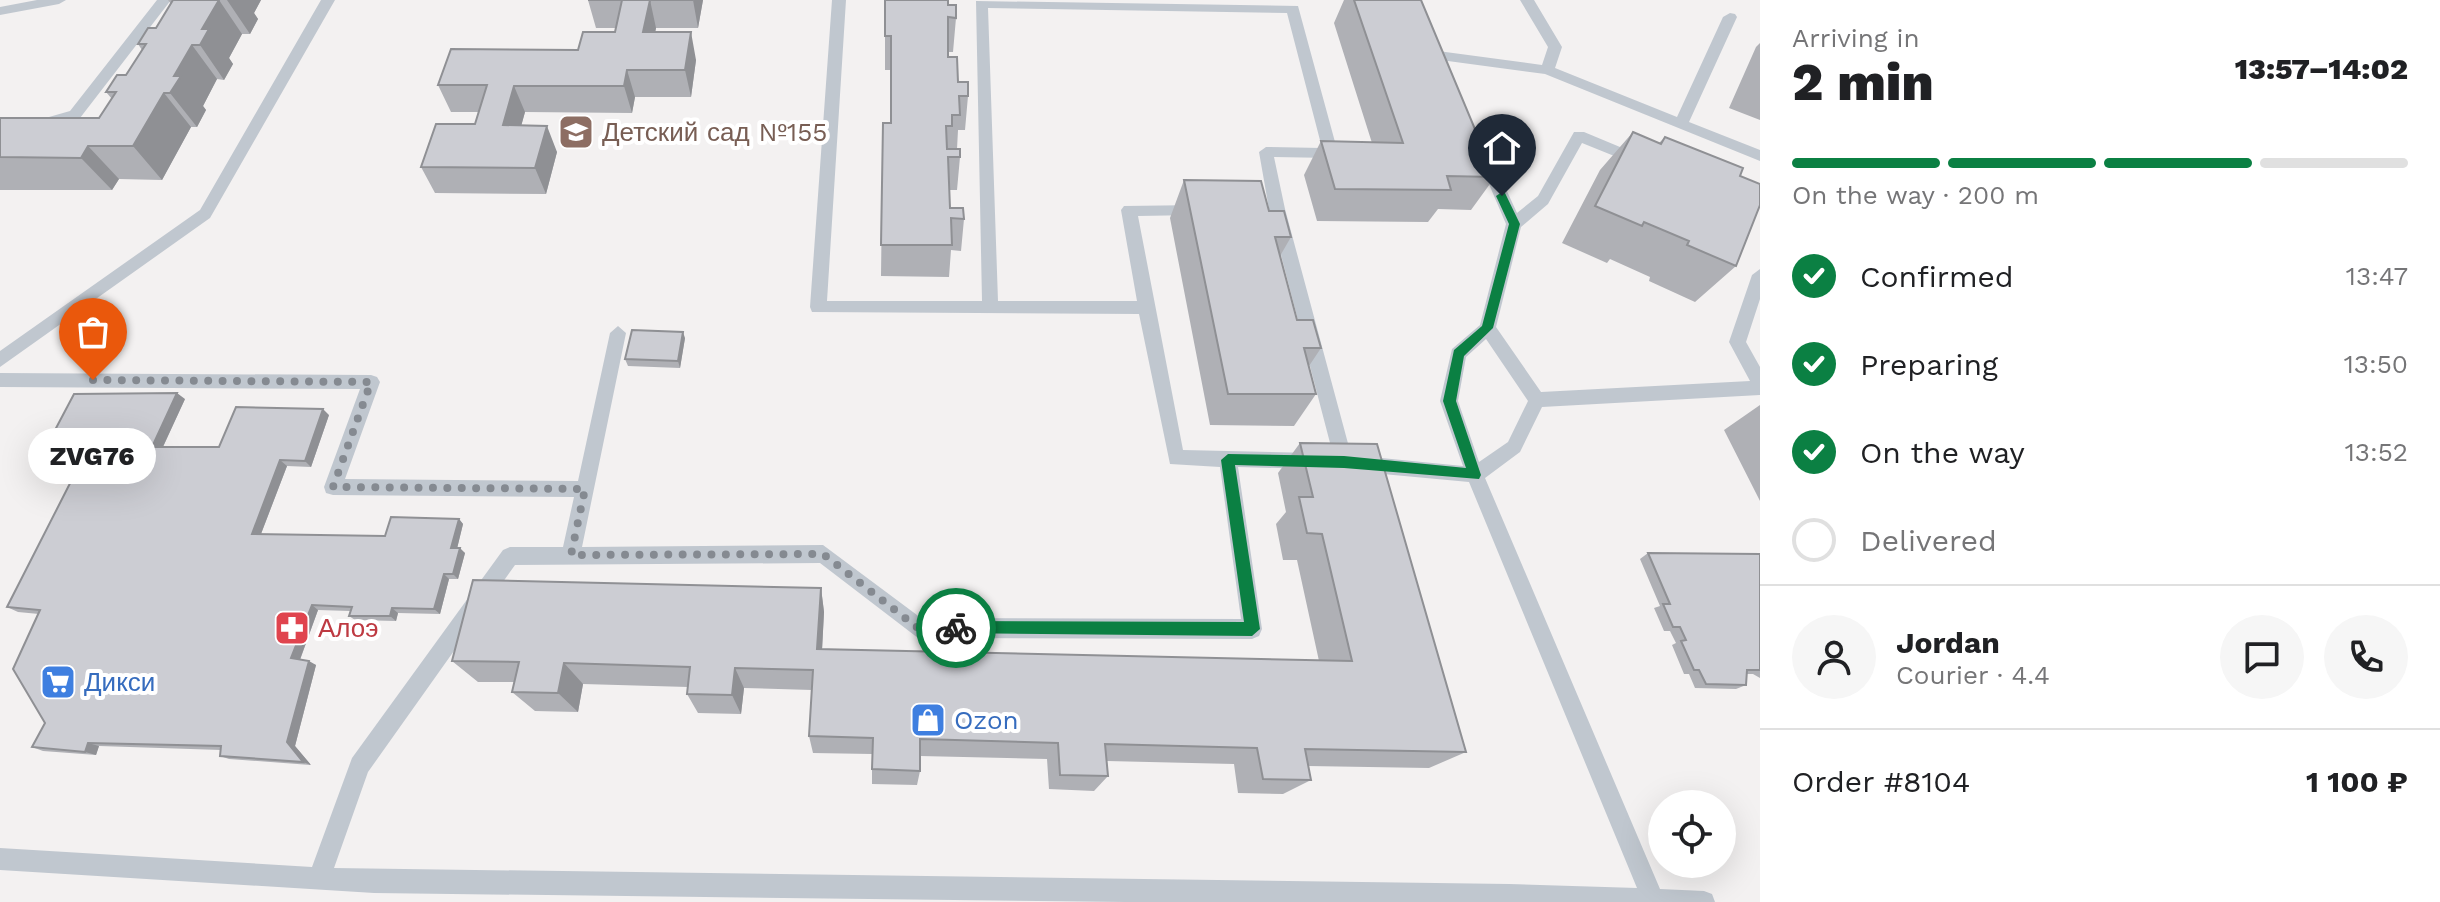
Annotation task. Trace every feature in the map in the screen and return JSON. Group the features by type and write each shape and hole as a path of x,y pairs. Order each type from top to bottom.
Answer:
{"lane":[{"path":"0,11 25,3 59,0"},
{"path":"1,139 75,115 164,0"},
{"path":"0,360 205,214 328,0"},
{"path":"839,0 818,307 990,305 1146,308"},
{"path":"1527,0 1555,47 1547,70"},
{"path":"990,305 981,4 1293,9 1331,153 1266,152 1269,209 1344,462"},
{"path":"1681,124 1730,17"},
{"path":"1438,56 1547,70 1760,156"},
{"path":"1649,165 1579,136 1543,200 1514,224 1487,328 1458,354 1449,401 1475,475 1629,837 1653,901"},
{"path":"1476,140 1514,224"},
{"path":"1218,209 1129,210 1176,458 1344,462 1475,475 1514,447 1537,400"},
{"path":"1537,400 1760,385 1737,342 1760,275"},
{"path":"1487,328 1537,400"},
{"path":"571,555 618,333"},
{"path":"0,380 371,382 333,487 585,489"},
{"path":"319,879 360,766 510,556 823,554 918,628 1252,629 1228,460"},
{"path":"0,859 374,882 1509,895 1704,902"}],"building":[{"path":"173,0 219,0 202,29 209,29 200,45 192,45 174,76 181,76 170,93 164,93 133,146 88,146 81,158 0,157 0,118 99,118 116,92 106,92 117,75 126,75 146,44 138,44 148,28 156,28"},
{"path":"622,0 650,0 643,32 691,32 685,70 627,70 624,86 514,86 503,125 547,126 535,168 421,167 436,124 475,124 487,85 438,85 451,49 578,50 583,32 615,32"},
{"path":"885,0 948,0 948,5 956,5 956,18 948,17 948,57 957,57 958,82 968,82 968,96 959,96 960,115 952,115 952,126 946,126 947,149 960,149 960,157 948,157 950,208 963,208 964,219 951,218 952,245 881,245 883,123 891,123 891,36 885,36"},
{"path":"1354,0 1421,0 1495,177 1447,176 1451,190 1335,189 1321,141 1403,143"},
{"path":"1633,132 1661,144 1665,137 1743,168 1740,176 1760,184 1760,205 1736,266 1687,245 1689,241 1595,206"},
{"path":"1184,180 1261,181 1269,211 1284,211 1291,237 1275,237 1297,320 1313,320 1321,348 1304,348 1316,394 1228,394"},
{"path":"632,330 683,332 678,361 625,359"},
{"path":"177,393 152,447 219,447 236,407 323,409 305,461 280,460 252,534 385,536 391,517 459,519 451,548 460,548 453,574 444,574 434,609 392,608 390,616 349,616 352,607 312,605 291,658 309,661 287,742 303,762 220,756 221,746 88,743 85,752 32,747 45,723 13,669 40,610 7,607 88,448 45,449 74,394"},
{"path":"1300,443 1377,444 1466,752 1305,749 1311,780 1263,779 1257,748 1105,744 1108,776 1060,775 1058,743 920,739 920,771 872,769 873,738 809,736 813,670 735,668 732,695 687,694 690,667 564,663 558,693 512,692 519,662 452,661 473,580 821,588 817,649 1352,661 1322,534 1307,533 1299,497 1313,497"},
{"path":"1648,553 1760,554 1760,670 1747,670 1746,685 1706,684 1699,670 1694,670 1681,641 1686,640 1680,627 1673,627 1663,604 1670,604"}],"way so far":[{"path":"93,380 371,382 333,487 585,489 571,555 823,554 918,628 956,628"}],"place":[{"name":"Детский сад №155","path":"576,132"},
{"name":"ZVG76","path":"93,380"},
{"name":"Алоэ","path":"292,628"},
{"name":"Дикси","path":"58,682"},
{"name":"Ozon","path":"928,720"}],"route":[{"path":"956,628 1252,629 1228,460 1344,462 1475,475 1449,401 1458,354 1487,328 1514,224 1502,196"}]}
